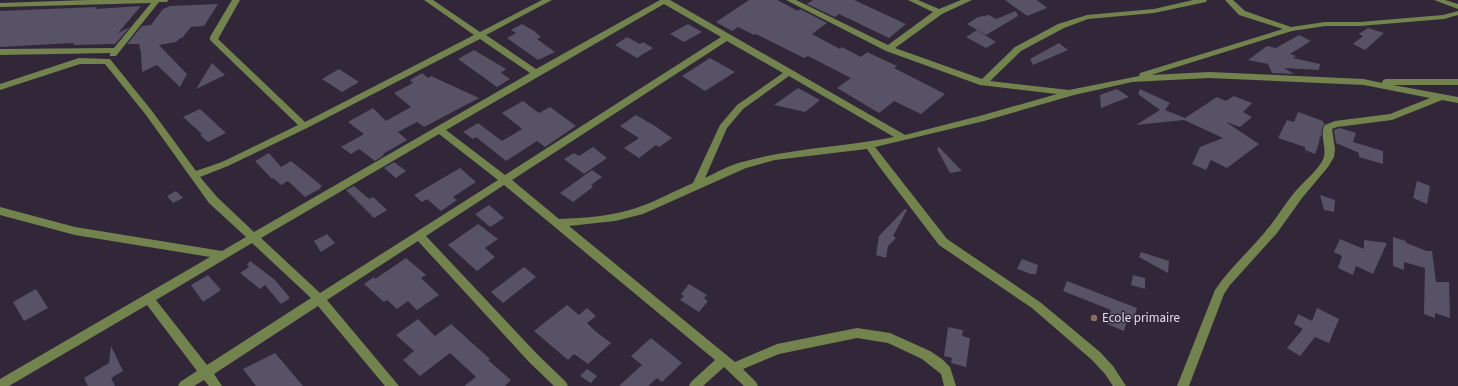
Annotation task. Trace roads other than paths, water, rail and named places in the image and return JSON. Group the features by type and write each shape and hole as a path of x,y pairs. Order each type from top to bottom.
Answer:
{"street":[{"path":"0,88 79,61 107,61 157,0"},
{"path":"0,5 164,0"},
{"path":"236,0 214,37 214,40 304,126"},
{"path":"428,0 536,73"},
{"path":"194,176 225,164 304,126 548,0"},
{"path":"790,0 889,50 983,83 1073,92"},
{"path":"912,0 939,12"},
{"path":"889,50 939,12 968,0"},
{"path":"983,83 1018,49 1060,26 1088,16 1154,11 1203,0"},
{"path":"1229,0 1242,13 1291,28"},
{"path":"1438,0 1458,7"},
{"path":"0,385 536,73 665,1 788,73 904,138"},
{"path":"556,223 581,222 639,211 742,165 775,157 869,145 904,138 984,118 1073,92 1132,79 1291,28 1325,24 1360,24 1444,17 1458,13"},
{"path":"184,386 727,37"},
{"path":"0,52 117,50"},
{"path":"107,61 149,113 194,176 220,206 319,299 393,386"},
{"path":"697,185 722,127 740,107 788,73"},
{"path":"1132,79 1209,75 1364,82 1458,82"},
{"path":"1364,82 1458,100"},
{"path":"1183,386 1219,293 1226,282 1273,230 1298,195 1325,165 1329,157 1330,149 1327,130 1328,127 1335,124 1392,117 1440,97"},
{"path":"440,130 505,180 724,359 752,386"},
{"path":"869,145 881,163 943,242 1036,305 1096,356 1109,370 1120,386"},
{"path":"0,212 75,230 162,246 223,255"},
{"path":"420,235 533,358 562,386"},
{"path":"148,298 216,386"},
{"path":"734,368 777,349 857,333 890,338 926,355 946,370 950,386"},
{"path":"695,386 724,359"}],"place":[{"name":"Ecole primaire","path":"1094,318"}]}
